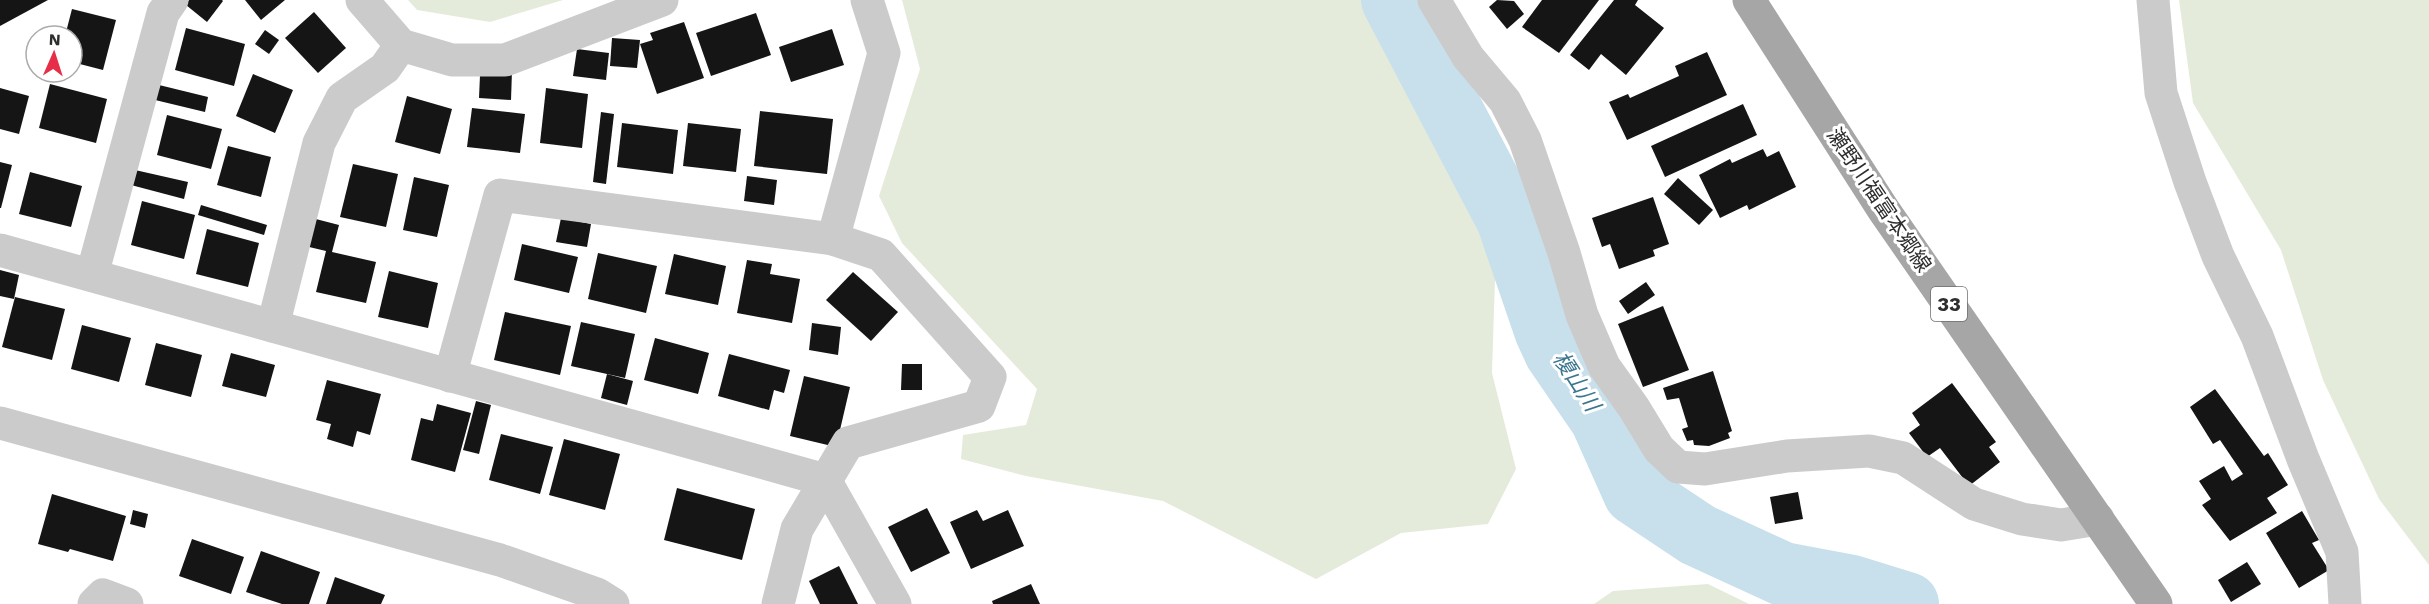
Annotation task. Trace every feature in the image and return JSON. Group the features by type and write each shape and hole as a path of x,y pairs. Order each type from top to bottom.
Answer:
{"main road":[{"name":"瀬野川福富本郷線","path":"1749,0 1883,209 2156,604"}],"street":[{"path":"92,275 163,13 172,0"},
{"path":"362,0 401,45 452,60 505,60 662,0"},
{"path":"833,239 884,53 867,0"},
{"path":"1434,0 1468,57 1505,101 1525,140 1564,253 1582,315 1604,366 1634,408 1659,449 1678,466 1705,469 1786,456 1869,451 1903,458 1974,504 2022,519 2061,525 2098,519"},
{"path":"2153,0 2161,93 2190,182 2218,256 2257,336 2303,459 2342,552 2345,604"},
{"path":"273,326 319,143 342,98 385,68 401,45"},
{"path":"450,376 500,195 833,239 881,255 990,377 979,406 848,442 797,529 778,604"},
{"path":"0,249 825,480 894,604"},
{"path":"0,423 500,560 597,594 613,604"},
{"path":"94,604 103,596 127,604"}],"green space":[{"path":"408,0 563,0 490,22 417,10"},
{"path":"902,0 1370,0 1439,53 1490,164 1496,248 1492,373 1516,469 1488,524 1401,533 1316,579 1163,501 1026,476 961,459 963,435 1026,425 1037,389 902,243 879,196 920,69"},
{"path":"2179,0 2429,0 2429,565 2379,499 2323,380 2281,250 2193,103"},
{"path":"1708,584 1749,604 1594,604 1613,591"}],"building":[{"path":"0,0 48,0 0,26"},
{"path":"189,0 223,1 207,22 186,5"},
{"path":"245,0 285,0 261,20"},
{"path":"1497,0 1514,1 1524,14 1507,29 1489,7"},
{"path":"1542,0 1599,0 1559,53 1522,27"},
{"path":"1614,0 1638,0 1635,5 1664,28 1626,75 1601,54 1589,70 1570,55"},
{"path":"72,9 116,20 103,70 84,65 84,24 68,24"},
{"path":"314,12 346,48 318,73 285,38"},
{"path":"756,13 771,55 711,76 696,33"},
{"path":"684,22 704,78 657,94 640,44 653,40 650,33"},
{"path":"186,28 245,44 234,86 175,70"},
{"path":"832,29 844,65 791,82 779,47"},
{"path":"265,30 279,40 269,54 255,44"},
{"path":"612,38 640,40 637,68 610,66"},
{"path":"577,49 609,53 606,80 573,76"},
{"path":"1707,52 1727,95 1627,140 1609,102 1628,94 1630,98 1679,76 1675,66"},
{"path":"512,71 511,100 479,98 480,75"},
{"path":"253,74 293,90 275,133 236,116"},
{"path":"50,84 107,99 96,143 39,128"},
{"path":"155,84 208,97 205,112 151,99"},
{"path":"0,88 29,96 19,134 0,129"},
{"path":"546,88 588,94 582,148 540,143"},
{"path":"407,96 452,109 440,154 395,142"},
{"path":"1743,104 1757,135 1665,177 1651,146"},
{"path":"472,108 525,114 520,153 467,147"},
{"path":"760,111 833,119 827,174 754,166"},
{"path":"601,112 614,114 606,184 593,182"},
{"path":"167,115 222,129 211,169 157,155"},
{"path":"622,123 678,130 673,174 617,167"},
{"path":"688,123 741,129 736,172 683,166"},
{"path":"228,146 271,157 261,197 217,185"},
{"path":"1763,149 1767,157 1779,151 1796,187 1749,210 1747,205 1720,218 1699,175 1730,159 1732,163"},
{"path":"0,162 12,165 1,208 0,208"},
{"path":"353,164 398,174 386,227 340,217"},
{"path":"135,170 188,182 184,199 131,185"},
{"path":"30,172 82,186 71,227 19,214"},
{"path":"747,176 777,180 774,205 744,201"},
{"path":"414,177 449,185 437,237 403,230"},
{"path":"1678,178 1713,210 1699,225 1664,194"},
{"path":"1653,197 1669,244 1653,250 1655,256 1619,269 1610,244 1602,247 1592,218"},
{"path":"142,201 195,215 184,259 131,245"},
{"path":"201,205 267,225 264,235 198,215"},
{"path":"312,218 339,225 332,252 376,262 366,303 316,292 326,251 305,246"},
{"path":"561,218 591,224 587,247 556,242"},
{"path":"207,229 259,243 248,287 196,274"},
{"path":"522,244 578,257 569,293 514,280"},
{"path":"598,253 657,266 646,313 588,299"},
{"path":"674,254 726,266 718,305 665,294"},
{"path":"747,260 772,264 770,274 800,279 792,323 737,313"},
{"path":"0,270 19,275 14,299 0,296"},
{"path":"389,271 438,283 428,328 378,317"},
{"path":"853,272 898,312 871,341 826,300"},
{"path":"1646,282 1655,295 1628,314 1619,301"},
{"path":"15,297 65,309 52,360 2,347"},
{"path":"1663,306 1689,370 1643,387 1618,324"},
{"path":"505,312 571,326 560,375 494,360"},
{"path":"581,322 635,334 625,378 571,366"},
{"path":"812,323 841,327 838,355 809,350"},
{"path":"82,325 131,338 119,382 71,369"},
{"path":"655,338 709,353 698,394 644,380"},
{"path":"156,343 202,355 191,397 145,385"},
{"path":"231,353 275,365 266,397 222,386"},
{"path":"729,354 790,370 784,393 774,390 769,410 718,396"},
{"path":"902,364 922,364 922,390 901,390"},
{"path":"1713,371 1732,431 1728,433 1730,438 1709,446 1694,445 1693,440 1687,441 1682,429 1688,427 1679,398 1667,400 1663,388"},
{"path":"607,374 633,381 627,405 601,398"},
{"path":"804,376 850,387 836,447 790,436"},
{"path":"327,380 381,394 370,435 357,431 353,447 327,439 331,424 316,420"},
{"path":"1952,383 1996,442 1989,447 2000,462 1969,486 1940,448 1927,457 1909,433 1920,425 1912,413"},
{"path":"2215,389 2264,456 2268,453 2288,485 2267,498 2277,513 2230,541 2202,505 2211,499 2199,481 2224,466 2232,481 2243,474 2220,440 2213,444 2190,407"},
{"path":"476,401 491,405 479,454 463,450"},
{"path":"437,404 471,413 455,472 411,460 421,418 433,421"},
{"path":"501,434 553,447 540,494 489,480"},
{"path":"564,439 620,454 605,510 549,495"},
{"path":"677,488 755,509 742,560 664,540"},
{"path":"1798,492 1803,519 1775,524 1770,497"},
{"path":"52,494 126,516 113,561 70,549 68,552 38,544"},
{"path":"927,508 950,553 911,572 888,527"},
{"path":"133,510 148,514 145,528 130,524"},
{"path":"977,510 983,521 1008,510 1024,546 971,569 950,522"},
{"path":"2302,511 2319,540 2312,543 2329,570 2299,588 2266,533"},
{"path":"192,539 244,557 231,594 179,576"},
{"path":"261,551 320,572 309,604 282,604 246,592"},
{"path":"2247,562 2261,584 2231,602 2218,580"},
{"path":"839,566 858,604 820,604 809,581"},
{"path":"335,577 385,595 381,604 326,604"},
{"path":"1031,584 1040,604 993,604 992,601"}],"waterway":[{"name":"榎山川","path":"1393,0 1508,219 1546,330 1556,352 1602,419 1635,493 1698,535 1783,574 1852,587 1907,604"}]}
